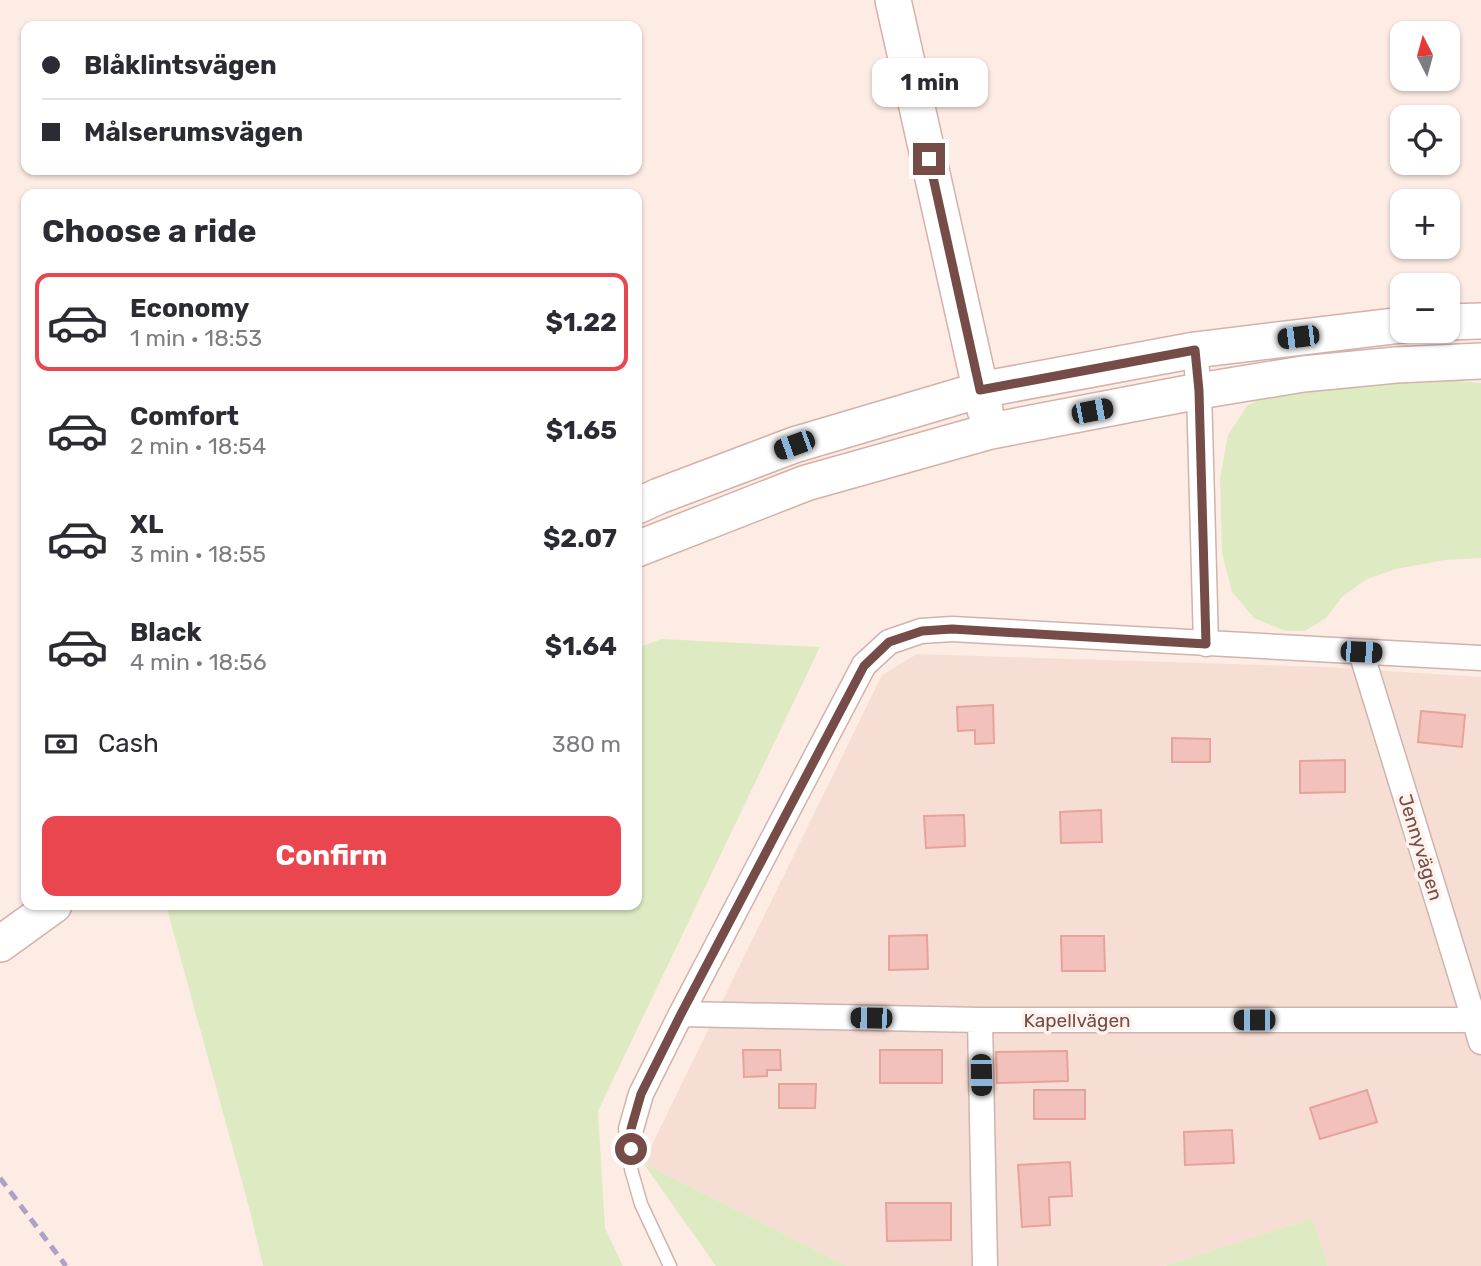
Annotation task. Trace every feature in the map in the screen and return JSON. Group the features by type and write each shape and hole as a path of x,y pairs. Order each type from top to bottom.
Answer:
{"main road":[{"path":"894,0 991,431"},
{"path":"1460,322 1481,321"},
{"path":"642,504 794,445 980,390 1195,350 1390,326"},
{"path":"642,547 806,483 991,431 1199,391 1316,373 1396,365 1481,361"},
{"path":"0,944 47,910"}],"street":[{"path":"1195,350 1199,391 1206,644"},
{"path":"631,1129 641,1094 681,1014 864,666 889,642 922,631 952,629 1481,658"},
{"name":"Jennyvägen","path":"1361,652 1477,1031"},
{"name":"Kapellvägen","path":"681,1014 1477,1031"},
{"path":"980,1020 985,1266"}],"lane":[{"path":"631,1129 631,1169 641,1204 670,1266"}],"shaded area":[{"path":"917,654 1326,667 1481,677 1481,1266 1328,1266 1311,1219 1164,1266 847,1266 643,1163 882,675"}],"green space":[{"path":"1428,378 1481,383 1481,558 1445,560 1396,569 1367,579 1343,596 1326,618 1305,631 1286,631 1254,618 1232,592 1222,553 1220,478 1228,435 1247,406 1269,393"},
{"path":"662,639 820,647 598,1111 605,1228 623,1266 263,1266 167,910 642,910 642,646"},
{"path":"643,1163 847,1266 716,1266"},
{"path":"1311,1219 1328,1266 1164,1266"}],"building":[{"path":"993,705 994,743 975,744 975,730 958,731 957,707"},
{"path":"1421,711 1465,715 1462,747 1418,742"},
{"path":"1172,738 1210,739 1210,762 1172,762"},
{"path":"1345,760 1345,792 1300,793 1300,761"},
{"path":"1101,810 1102,842 1061,843 1060,812"},
{"path":"964,815 965,846 926,848 924,816"},
{"path":"927,935 928,969 889,970 889,936"},
{"path":"1061,936 1104,936 1105,971 1062,971"},
{"path":"743,1050 780,1050 781,1070 767,1070 767,1076 744,1077"},
{"path":"880,1050 942,1050 942,1083 880,1083"},
{"path":"1067,1051 1068,1081 997,1083 996,1052"},
{"path":"779,1084 816,1084 815,1108 779,1108"},
{"path":"1034,1090 1085,1090 1085,1119 1034,1119"},
{"path":"1367,1090 1377,1122 1320,1139 1310,1108"},
{"path":"1232,1130 1234,1163 1185,1165 1184,1132"},
{"path":"1070,1162 1072,1196 1049,1197 1050,1225 1022,1227 1018,1165"},
{"path":"886,1203 951,1203 951,1240 887,1241"}],"railway":[{"path":"0,1178 66,1266"}],"route":[{"path":"631,1149 631,1129 641,1094 681,1014 864,666 889,642 922,631 952,629 1206,644 1199,391 1195,350 980,390 929,159"}]}
